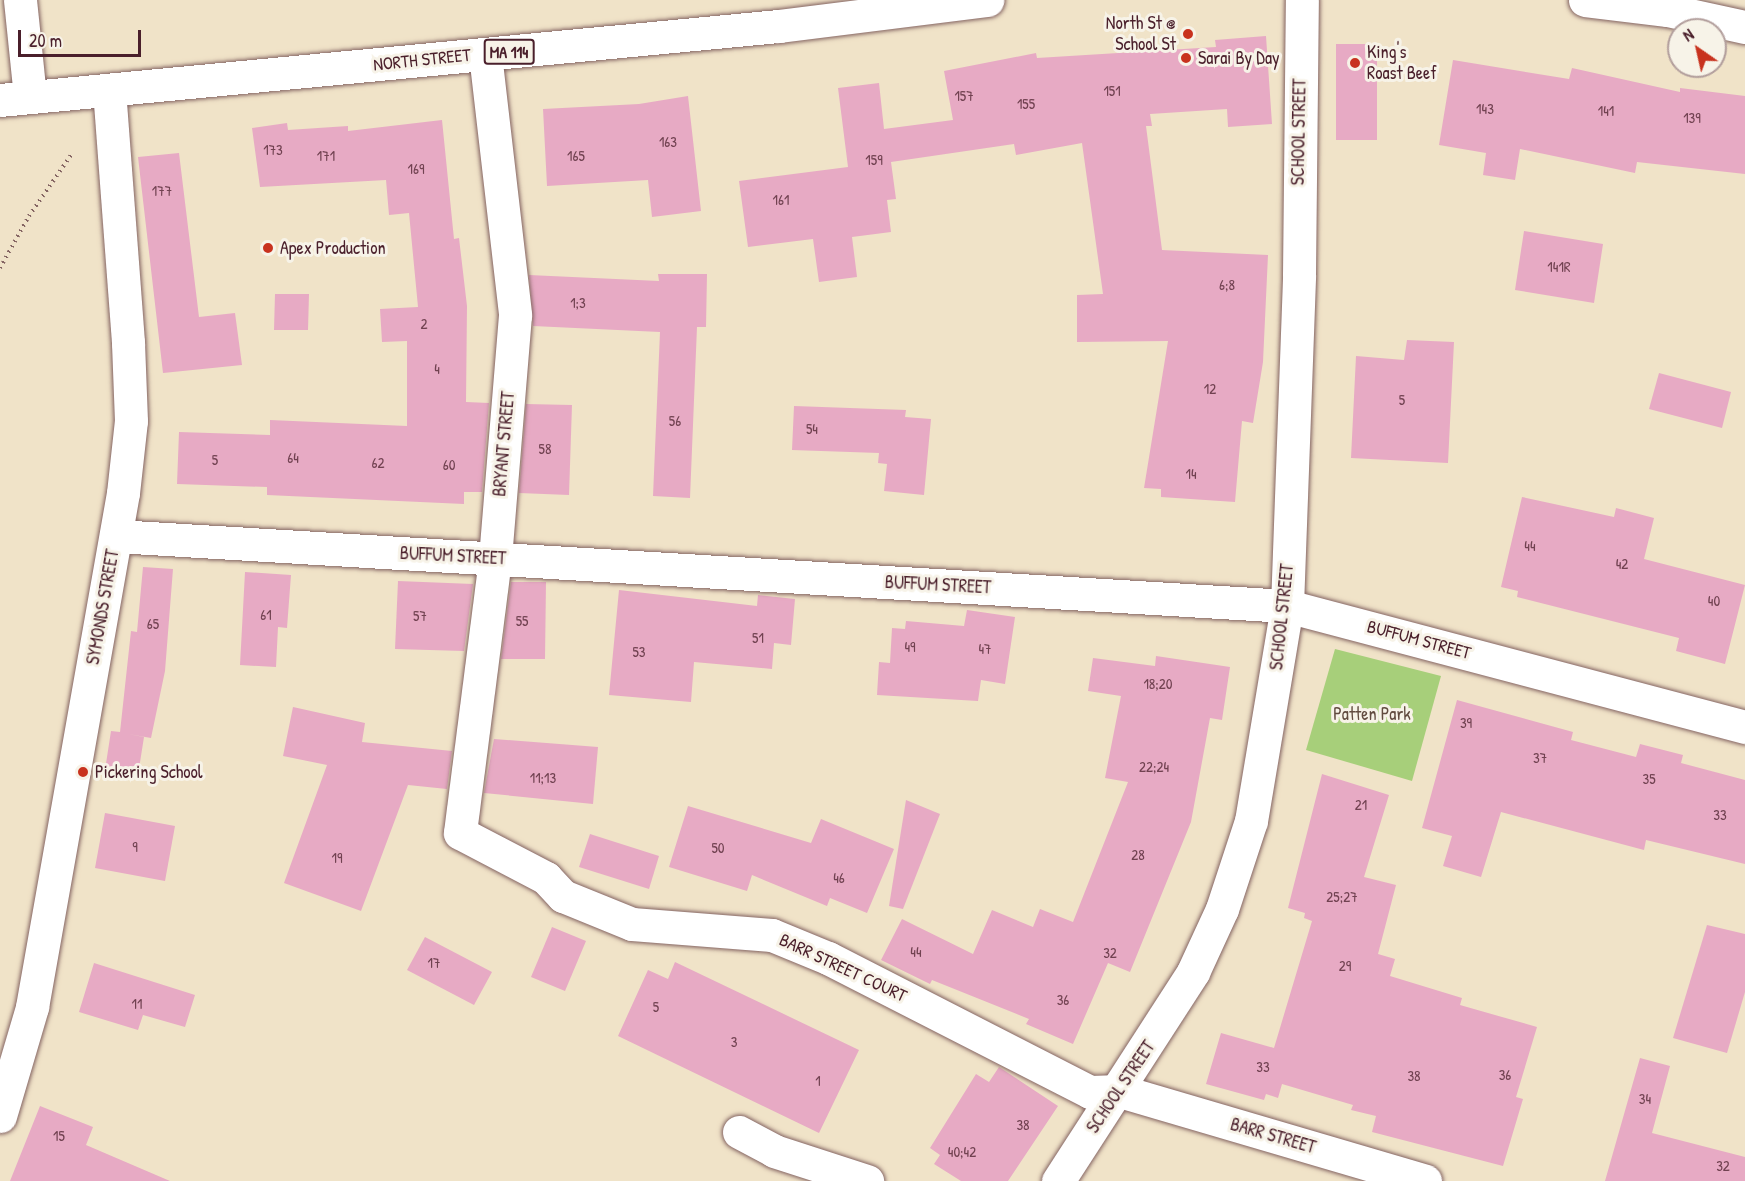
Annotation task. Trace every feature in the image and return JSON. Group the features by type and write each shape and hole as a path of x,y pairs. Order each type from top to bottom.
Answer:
{"main road":[{"path":"15,98 20,0"},
{"name":"NORTH STREET","path":"15,98 109,91 778,26 987,0"},
{"name":"SCHOOL STREET","path":"1058,1181 1120,1091 1193,972 1222,909 1251,821 1287,606 1299,275 1302,0"},
{"path":"1585,0 1667,10 1745,27"},
{"name":"BRYANT STREET","path":"460,832 495,558 515,315 485,54"},
{"name":"SYMONDS STREET","path":"0,1116 32,1007 116,536 131,421 123,242 109,91"},
{"name":"BUFFUM STREET","path":"116,536 1287,606 1745,727"},
{"name":"BARR STREET COURT","path":"460,832 527,867 563,896 594,910 632,924 772,936 828,958 1090,1092 1120,1091"},
{"name":"BARR STREET","path":"1120,1091 1425,1181"},
{"path":"739,1132 774,1151 867,1181"}],"path":[{"path":"0,268 29,216 71,154"}],"green space":[{"name":"Patten Park","path":"1335,649 1441,676 1412,781 1306,750"}],"building":[{"path":"1266,36 1272,124 1228,127 1227,109 1150,114 1152,126 1146,126 1162,250 1268,255 1263,362 1253,423 1242,421 1235,502 1161,497 1161,489 1144,488 1168,341 1077,342 1077,295 1103,294 1082,143 1016,155 1014,144 891,162 896,199 887,200 891,232 852,237 857,277 819,282 813,239 748,247 739,181 848,167 838,88 879,83 884,129 953,120 944,71 1036,53 1037,58 1216,47 1215,40"},
{"path":"1336,44 1377,44 1377,140 1336,140"},
{"path":"1453,60 1569,79 1572,68 1680,92 1680,88 1745,96 1745,174 1637,162 1635,173 1520,149 1515,180 1483,175 1486,153 1439,145"},
{"path":"688,96 701,211 652,217 648,180 547,186 543,109 639,104"},
{"path":"442,120 454,239 459,238 467,306 466,402 489,403 482,492 464,492 464,504 267,495 267,487 177,484 179,432 270,435 270,420 407,426 407,341 382,342 380,309 418,307 409,213 389,215 386,180 260,187 252,128 287,123 288,130 348,126 348,131"},
{"path":"179,153 199,317 235,313 242,365 163,373 138,157"},
{"path":"1524,231 1603,244 1594,303 1515,290"},
{"path":"658,274 707,274 706,327 697,327 690,498 653,496 660,332 533,326 529,275 659,281"},
{"path":"275,294 309,294 308,330 274,330"},
{"path":"1407,340 1454,342 1448,463 1351,458 1356,356 1404,360"},
{"path":"1659,373 1731,392 1722,428 1649,409"},
{"path":"526,404 572,405 569,495 519,493"},
{"path":"794,406 906,410 905,417 931,419 924,495 884,491 887,464 878,463 879,453 792,450"},
{"path":"1522,497 1614,517 1616,508 1654,518 1644,559 1745,585 1725,664 1676,651 1679,638 1517,597 1518,591 1501,587"},
{"path":"143,567 173,569 165,671 151,738 128,734 144,737 138,775 105,770 111,731 120,732 131,631 137,632"},
{"path":"245,572 291,575 287,628 278,627 276,667 240,665"},
{"path":"398,581 473,584 464,651 395,649"},
{"path":"511,582 546,582 545,659 501,659"},
{"path":"619,590 757,606 758,595 795,599 791,645 774,643 772,669 694,662 691,702 609,695"},
{"path":"967,610 1015,617 1005,684 981,680 978,701 877,695 879,662 890,663 892,628 905,629 906,621 964,626"},
{"path":"1156,656 1230,667 1222,720 1210,718 1191,822 1130,972 1108,963 1073,1044 1026,1024 1029,1019 932,980 930,984 881,960 902,919 973,954 992,910 1033,927 1040,909 1073,922 1128,782 1105,778 1121,696 1088,691 1093,658 1155,666"},
{"path":"1457,700 1573,732 1571,740 1636,757 1640,744 1683,755 1681,763 1745,780 1745,864 1646,840 1644,850 1501,812 1481,877 1443,866 1452,836 1422,828"},
{"path":"293,707 365,723 362,742 452,751 447,789 408,785 361,911 284,883 327,765 283,756"},
{"path":"494,739 598,747 593,804 484,793"},
{"path":"1322,774 1389,795 1364,877 1396,885 1378,954 1395,959 1390,976 1462,998 1460,1005 1537,1027 1516,1097 1523,1099 1503,1166 1372,1132 1376,1116 1351,1110 1353,1105 1282,1084 1278,1098 1266,1094 1264,1100 1206,1084 1221,1033 1274,1048 1312,921 1304,918 1305,913 1288,908"},
{"path":"906,800 940,814 903,909 889,906"},
{"path":"688,806 811,843 821,819 894,849 867,913 830,898 827,906 752,875 747,891 669,867"},
{"path":"105,813 175,826 165,881 95,868"},
{"path":"590,834 659,856 649,889 579,867"},
{"path":"1707,925 1745,934 1745,992 1727,1053 1673,1038"},
{"path":"552,927 586,941 565,991 531,977"},
{"path":"425,937 492,972 474,1005 407,970"},
{"path":"675,962 859,1050 819,1133 618,1036 648,970 668,979"},
{"path":"94,963 195,995 185,1027 143,1015 138,1030 79,1012"},
{"path":"1640,1058 1670,1066 1652,1133 1745,1157 1745,1181 1605,1181"},
{"path":"999,1067 1058,1106 1008,1181 961,1181 934,1164 940,1155 930,1148 976,1074 989,1082"},
{"path":"40,1106 93,1127 86,1145 170,1181 10,1181"}],"place":[{"name":"North St @ School St","path":"1188,34"},
{"name":"Sarai By Day","path":"1186,58"},
{"name":"King's Roast Beef","path":"1355,63"},
{"name":"Apex Production","path":"268,248"},
{"name":"Pickering School","path":"83,772"}]}
